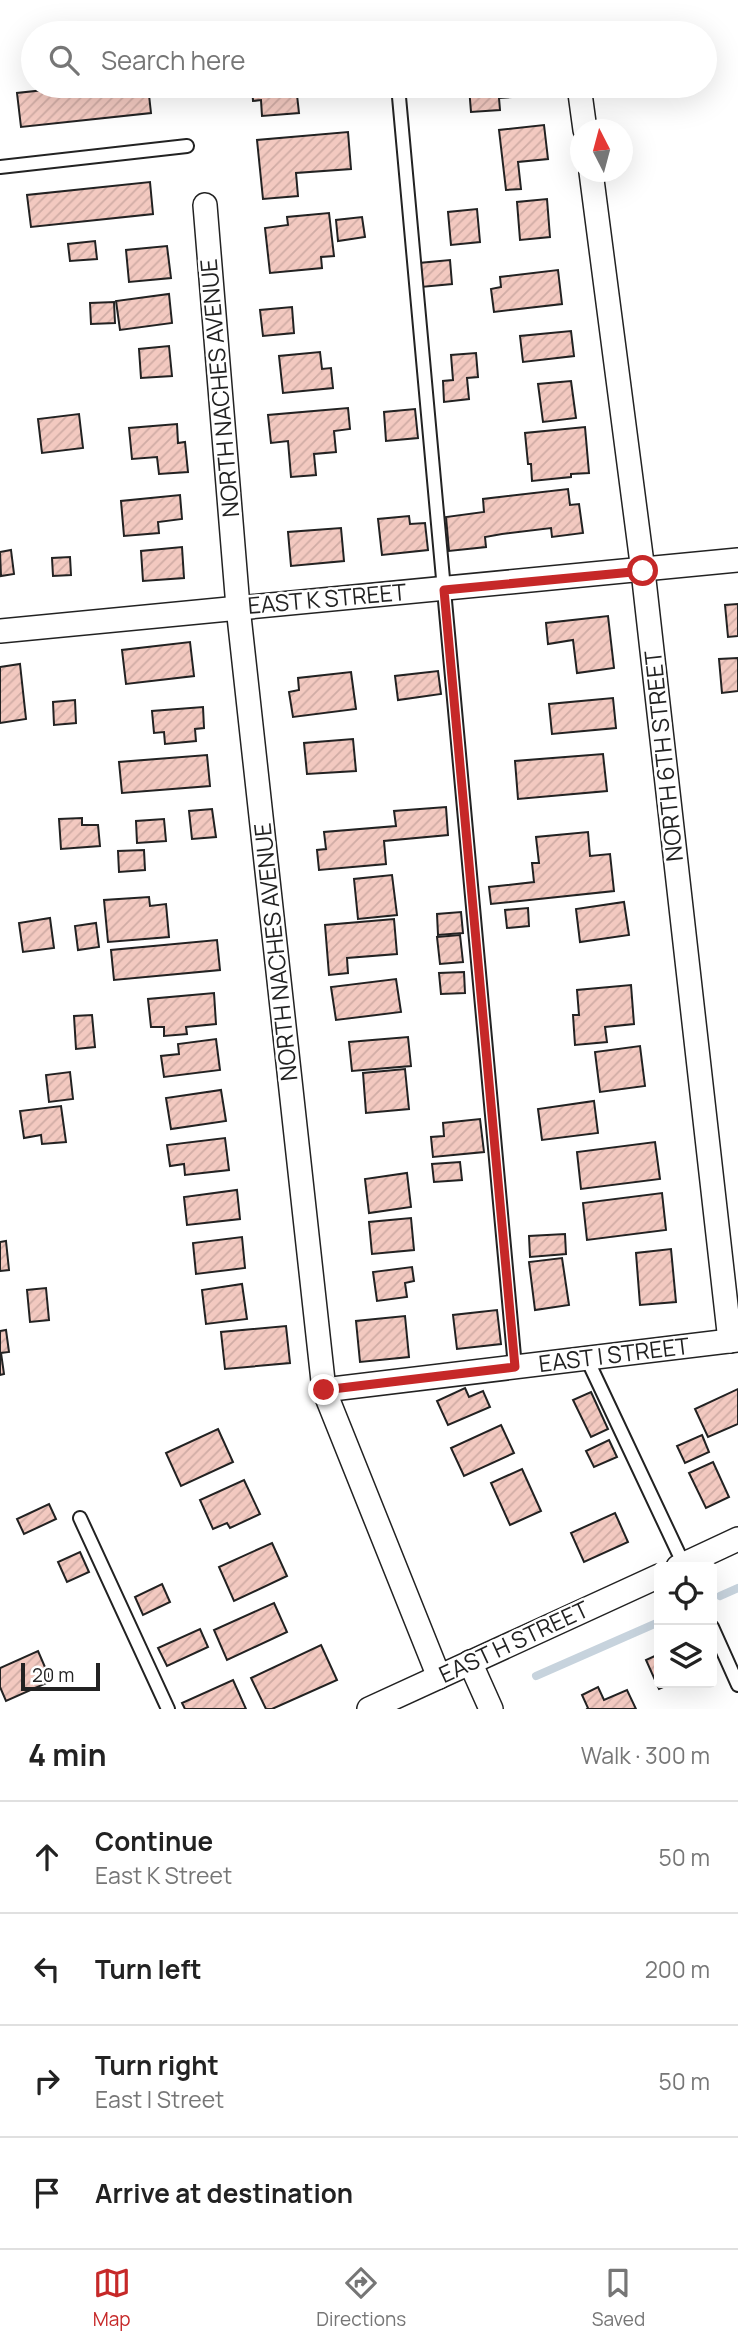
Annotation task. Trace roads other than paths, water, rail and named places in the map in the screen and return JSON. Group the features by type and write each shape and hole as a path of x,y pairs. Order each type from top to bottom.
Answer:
{"street":[{"path":"581,98 584,119"},
{"name":"NORTH 6TH STREET","path":"592,182 643,571 734,1340"},
{"name":"NORTH NACHES AVENUE","path":"205,205 238,607 324,1390 439,1677"},
{"name":"EAST K STREET","path":"0,631 738,560"},
{"name":"EAST I STREET","path":"324,1390 734,1340"},
{"path":"690,1562 738,1539"},
{"name":"EAST H STREET","path":"369,1709 413,1700 439,1677 654,1578"},
{"path":"470,1662 491,1709"}],"lane":[{"path":"399,98 515,1367"},
{"path":"0,167 187,146"},
{"path":"587,1359 680,1562"},
{"path":"80,1518 168,1709"},
{"path":"717,1638 738,1685"}],"waterway":[{"path":"720,1596 738,1588"},
{"path":"536,1676 654,1624"}]}
